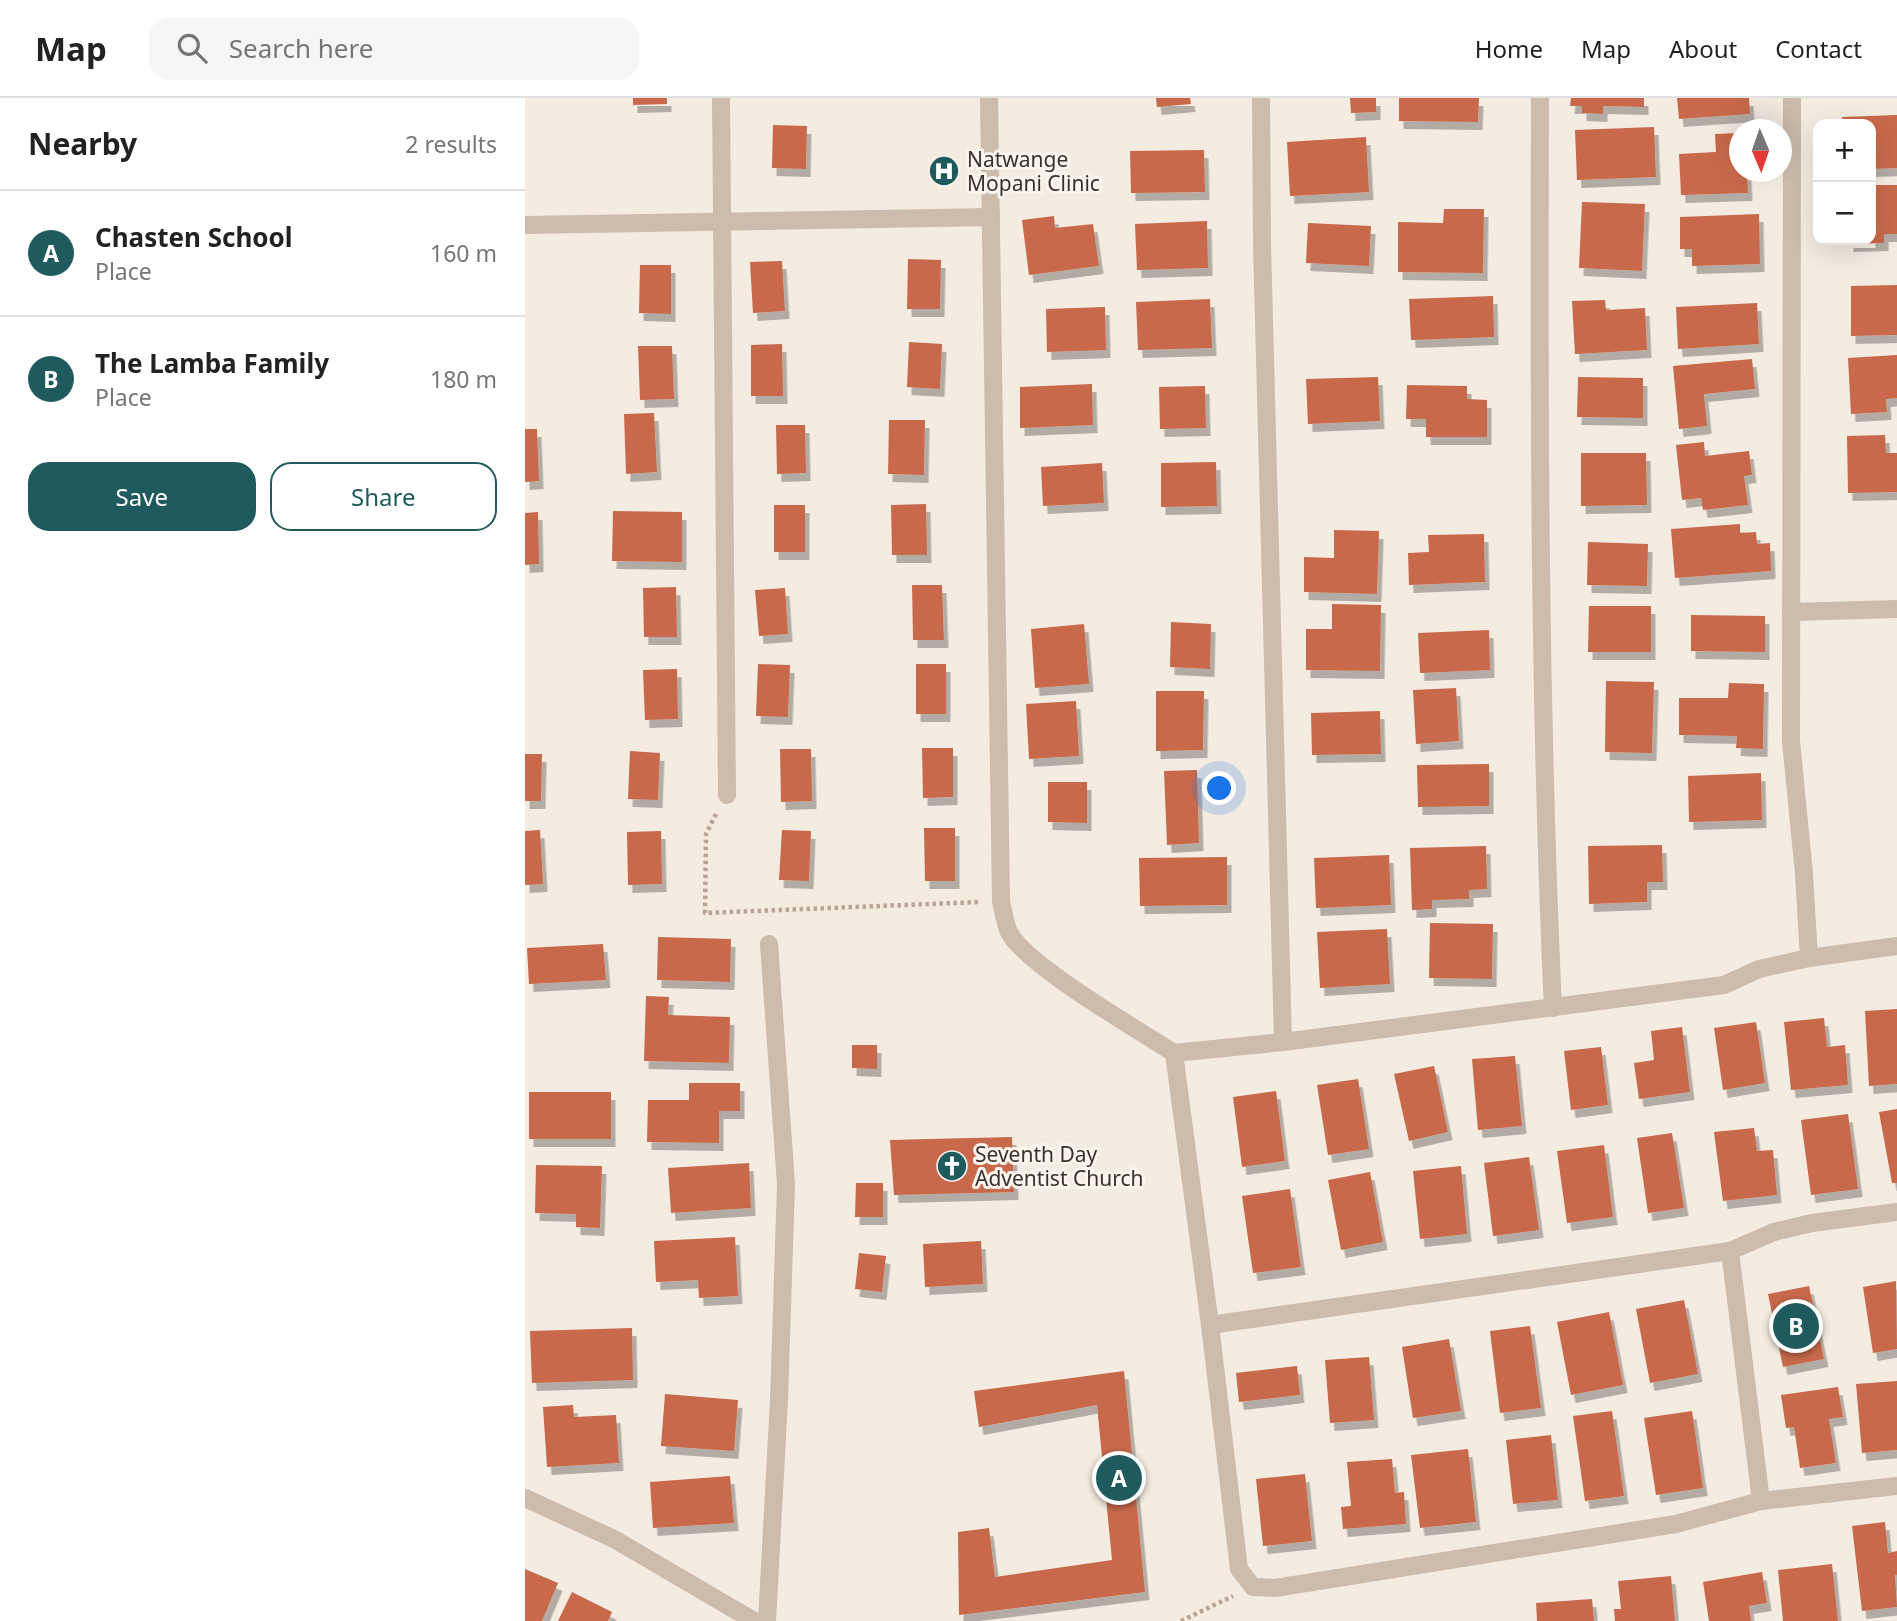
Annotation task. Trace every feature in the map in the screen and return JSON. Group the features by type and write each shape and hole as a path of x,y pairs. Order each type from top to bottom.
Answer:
{"street":[{"path":"721,98 727,795"},
{"path":"989,98 1001,901 1009,933 1027,955 1174,1053 1283,1042 1724,985 1759,969 1809,958 1897,946"},
{"path":"1261,98 1262,244 1283,1042"},
{"path":"1539,98 1541,556 1546,855 1553,1008"},
{"path":"1792,98 1791,741 1809,958"},
{"path":"525,225 991,217"},
{"path":"1791,612 1897,609"},
{"path":"767,1621 779,1399 786,1184 769,944"},
{"path":"1174,1053 1239,1569 1253,1587 1275,1588 1676,1524 1761,1500 1897,1486"},
{"path":"1210,1325 1730,1251 1774,1231 1812,1223 1897,1212"},
{"path":"1730,1251 1761,1500"},
{"path":"525,1499 614,1539 754,1621"}],"path":[{"path":"727,795 705,834 705,913 1001,901"},
{"path":"1181,1621 1253,1587"}],"building":[{"path":"633,98 667,98 667,104 633,105"},
{"path":"1156,98 1190,98 1191,104 1157,107"},
{"path":"1350,98 1376,98 1376,112 1351,113"},
{"path":"1399,98 1479,98 1478,122 1399,121"},
{"path":"1571,98 1644,98 1644,107 1603,106 1603,114 1582,113 1582,106 1570,106"},
{"path":"1677,98 1749,98 1750,114 1679,119"},
{"path":"1897,115 1897,168 1876,169 1876,119 1842,117"},
{"path":"773,125 807,126 806,169 772,168"},
{"path":"1654,127 1656,177 1577,180 1575,130"},
{"path":"1729,133 1729,182 1747,182 1748,193 1681,195 1679,154 1716,152 1715,134"},
{"path":"1366,137 1369,192 1290,196 1287,142"},
{"path":"1204,150 1205,192 1131,193 1130,151"},
{"path":"1876,185 1897,185 1897,234 1884,234 1884,243 1876,243"},
{"path":"1582,202 1645,204 1642,271 1579,268"},
{"path":"1444,209 1484,209 1483,273 1398,272 1398,222 1443,223"},
{"path":"1759,214 1760,264 1692,266 1692,249 1680,249 1680,217"},
{"path":"1054,216 1055,228 1093,224 1099,266 1029,275 1022,220"},
{"path":"1207,221 1208,268 1137,270 1135,224"},
{"path":"1308,223 1371,226 1369,266 1306,263"},
{"path":"908,259 941,260 940,309 907,309"},
{"path":"782,261 785,311 753,313 750,262"},
{"path":"640,265 671,265 671,314 639,313"},
{"path":"1897,285 1897,335 1851,336 1851,286"},
{"path":"1493,296 1494,337 1411,340 1409,299"},
{"path":"1210,299 1212,348 1138,350 1136,302"},
{"path":"1605,300 1606,310 1645,308 1647,350 1575,354 1572,301"},
{"path":"1757,303 1759,344 1678,349 1676,307"},
{"path":"1105,307 1106,350 1047,352 1046,309"},
{"path":"909,342 942,344 940,389 907,387"},
{"path":"782,344 783,396 751,396 751,345"},
{"path":"638,346 672,346 674,399 640,400"},
{"path":"1897,355 1897,398 1886,399 1887,412 1851,414 1848,358"},
{"path":"1752,359 1755,389 1704,394 1707,426 1679,429 1673,366"},
{"path":"1378,377 1380,421 1308,424 1306,379"},
{"path":"1578,377 1643,378 1643,418 1577,417"},
{"path":"1092,384 1093,425 1020,428 1020,387"},
{"path":"1407,385 1467,386 1467,399 1487,400 1487,437 1426,437 1426,419 1406,419"},
{"path":"1205,386 1206,428 1160,429 1159,387"},
{"path":"654,413 657,472 626,474 624,414"},
{"path":"889,420 925,420 924,475 888,474"},
{"path":"776,425 805,425 806,473 777,474"},
{"path":"525,429 537,429 539,481 525,482"},
{"path":"1885,435 1886,453 1897,453 1897,492 1848,493 1847,436"},
{"path":"1704,442 1705,456 1749,451 1752,475 1744,476 1748,505 1703,510 1701,498 1682,500 1676,445"},
{"path":"1581,453 1646,453 1647,505 1581,506"},
{"path":"1216,462 1217,506 1161,507 1161,463"},
{"path":"1102,463 1104,503 1043,506 1041,467"},
{"path":"926,504 927,555 892,555 891,505"},
{"path":"774,505 805,505 805,552 774,552"},
{"path":"613,511 682,512 682,562 612,561"},
{"path":"538,512 539,564 525,565 525,513"},
{"path":"1740,524 1740,533 1756,532 1757,544 1770,543 1771,571 1675,578 1671,529"},
{"path":"1334,530 1379,531 1377,594 1304,592 1304,557 1334,558"},
{"path":"1484,534 1485,582 1409,585 1408,553 1429,552 1428,535"},
{"path":"1588,542 1648,544 1647,586 1587,585"},
{"path":"912,585 942,585 944,640 913,640"},
{"path":"676,587 677,637 644,637 643,588"},
{"path":"785,588 788,634 759,636 755,590"},
{"path":"1332,604 1381,605 1380,671 1306,670 1306,629 1332,629"},
{"path":"1589,606 1651,606 1651,652 1588,652"},
{"path":"1691,615 1765,616 1765,652 1691,651"},
{"path":"1171,622 1211,624 1210,669 1170,667"},
{"path":"1084,624 1089,684 1035,688 1031,629"},
{"path":"1489,630 1490,670 1420,673 1418,633"},
{"path":"758,664 790,665 788,717 756,716"},
{"path":"916,664 946,664 946,714 916,714"},
{"path":"677,669 678,719 645,720 643,670"},
{"path":"1606,681 1654,682 1652,753 1605,752"},
{"path":"1729,683 1764,684 1763,749 1736,748 1737,736 1679,735 1679,698 1728,698"},
{"path":"1456,688 1459,741 1416,744 1413,690"},
{"path":"1156,691 1204,691 1203,750 1156,751"},
{"path":"1076,701 1079,756 1029,759 1026,704"},
{"path":"1380,711 1381,754 1312,755 1311,713"},
{"path":"922,748 953,748 953,797 923,798"},
{"path":"780,749 811,749 812,801 781,802"},
{"path":"630,751 660,753 658,800 628,799"},
{"path":"525,754 542,754 541,801 525,801"},
{"path":"1489,764 1489,806 1418,807 1417,765"},
{"path":"1197,770 1199,843 1167,845 1164,771"},
{"path":"1761,773 1762,820 1689,822 1688,776"},
{"path":"1048,782 1087,782 1087,823 1048,822"},
{"path":"924,828 955,828 955,881 925,881"},
{"path":"540,830 543,884 525,885 525,831"},
{"path":"782,830 811,831 809,881 779,880"},
{"path":"661,831 662,884 628,885 627,832"},
{"path":"1662,845 1663,882 1647,882 1647,902 1589,904 1588,846"},
{"path":"1486,846 1487,889 1469,890 1469,899 1432,900 1432,909 1412,910 1410,848"},
{"path":"1389,855 1391,905 1316,908 1314,858"},
{"path":"1227,857 1227,905 1140,906 1139,858"},
{"path":"1430,923 1493,924 1492,979 1429,978"},
{"path":"1387,929 1390,984 1320,988 1317,932"},
{"path":"658,937 731,939 730,982 657,980"},
{"path":"603,944 606,980 529,984 527,948"},
{"path":"646,996 669,997 668,1015 730,1017 729,1063 644,1061"},
{"path":"1897,1009 1897,1084 1869,1086 1865,1011"},
{"path":"1824,1018 1827,1047 1845,1045 1848,1085 1791,1090 1784,1022"},
{"path":"1756,1022 1765,1083 1723,1090 1714,1028"},
{"path":"1682,1027 1690,1092 1639,1099 1634,1063 1654,1060 1651,1031"},
{"path":"852,1045 877,1045 877,1069 852,1068"},
{"path":"1601,1047 1608,1105 1571,1110 1564,1051"},
{"path":"1515,1056 1522,1126 1478,1130 1472,1059"},
{"path":"1434,1066 1448,1132 1409,1141 1394,1074"},
{"path":"1358,1079 1369,1149 1328,1155 1317,1085"},
{"path":"689,1083 740,1083 740,1111 719,1111 719,1143 647,1142 648,1100 689,1100"},
{"path":"1276,1091 1285,1161 1242,1167 1233,1097"},
{"path":"529,1092 611,1092 611,1139 529,1139"},
{"path":"1897,1109 1897,1183 1892,1183 1879,1112"},
{"path":"1848,1114 1858,1189 1811,1195 1801,1120"},
{"path":"1754,1128 1757,1151 1773,1150 1777,1195 1723,1201 1714,1132"},
{"path":"1672,1133 1684,1208 1648,1213 1637,1138"},
{"name":"Seventh Day Adventist Church","path":"1012,1137 1014,1192 894,1195 890,1140"},
{"path":"1604,1145 1613,1217 1567,1223 1557,1151"},
{"path":"1529,1157 1539,1230 1493,1236 1484,1163"},
{"path":"749,1163 751,1208 671,1213 668,1168"},
{"path":"536,1165 602,1166 600,1228 576,1227 576,1214 535,1213"},
{"path":"1461,1166 1467,1234 1420,1239 1413,1171"},
{"path":"1370,1172 1383,1242 1341,1250 1328,1180"},
{"path":"856,1183 883,1183 883,1217 855,1217"},
{"path":"1290,1189 1301,1267 1253,1273 1242,1196"},
{"path":"735,1237 738,1296 699,1298 698,1280 656,1282 654,1241"},
{"path":"981,1241 983,1284 925,1287 923,1244"},
{"path":"859,1253 886,1256 882,1292 855,1289"},
{"path":"1896,1281 1897,1349 1873,1353 1863,1287"},
{"path":"1809,1286 1824,1359 1783,1367 1768,1294"},
{"path":"1684,1300 1698,1374 1650,1383 1636,1309"},
{"path":"1609,1312 1623,1385 1571,1395 1557,1322"},
{"path":"1530,1326 1541,1408 1500,1413 1490,1331"},
{"path":"632,1328 633,1380 532,1383 530,1331"},
{"path":"1449,1339 1461,1411 1413,1418 1402,1347"},
{"path":"1369,1357 1374,1420 1330,1423 1325,1360"},
{"path":"1297,1366 1300,1395 1239,1402 1236,1373"},
{"path":"1124,1371 1145,1592 959,1615 958,1532 989,1528 995,1577 1112,1560 1097,1405 979,1427 974,1391"},
{"path":"1897,1381 1897,1450 1862,1453 1856,1384"},
{"path":"1838,1387 1843,1417 1829,1419 1836,1463 1800,1468 1794,1427 1786,1428 1781,1395"},
{"path":"665,1394 738,1400 734,1451 661,1446"},
{"path":"573,1405 574,1417 616,1415 619,1463 547,1467 543,1407"},
{"path":"1612,1411 1624,1496 1585,1501 1573,1416"},
{"path":"1692,1411 1703,1488 1656,1495 1644,1418"},
{"path":"1551,1435 1558,1500 1513,1504 1506,1440"},
{"path":"1468,1449 1476,1522 1420,1528 1411,1455"},
{"path":"1392,1459 1395,1493 1404,1492 1406,1524 1343,1529 1341,1507 1351,1506 1347,1462"},
{"path":"1305,1474 1312,1541 1263,1546 1256,1479"},
{"path":"730,1476 734,1523 653,1528 650,1482"},
{"path":"1885,1522 1888,1553 1897,1551 1897,1607 1862,1611 1852,1526"},
{"path":"1832,1564 1838,1621 1783,1621 1778,1570"},
{"path":"525,1569 558,1583 542,1621 525,1621"},
{"path":"1762,1572 1767,1603 1749,1606 1751,1621 1709,1621 1703,1582"},
{"path":"1671,1576 1675,1621 1615,1621 1614,1609 1621,1609 1618,1581"},
{"path":"572,1592 612,1612 608,1621 558,1621"},
{"path":"1592,1599 1594,1621 1537,1621 1536,1603"}],"place":[{"name":"Natwange Mopani Clinic","path":"944,171"},
{"name":"Seventh Day Adventist Church","path":"952,1166"},
{"name":"The Lamba Family","path":"1796,1326"},
{"name":"Chasten School","path":"1119,1478"}]}
